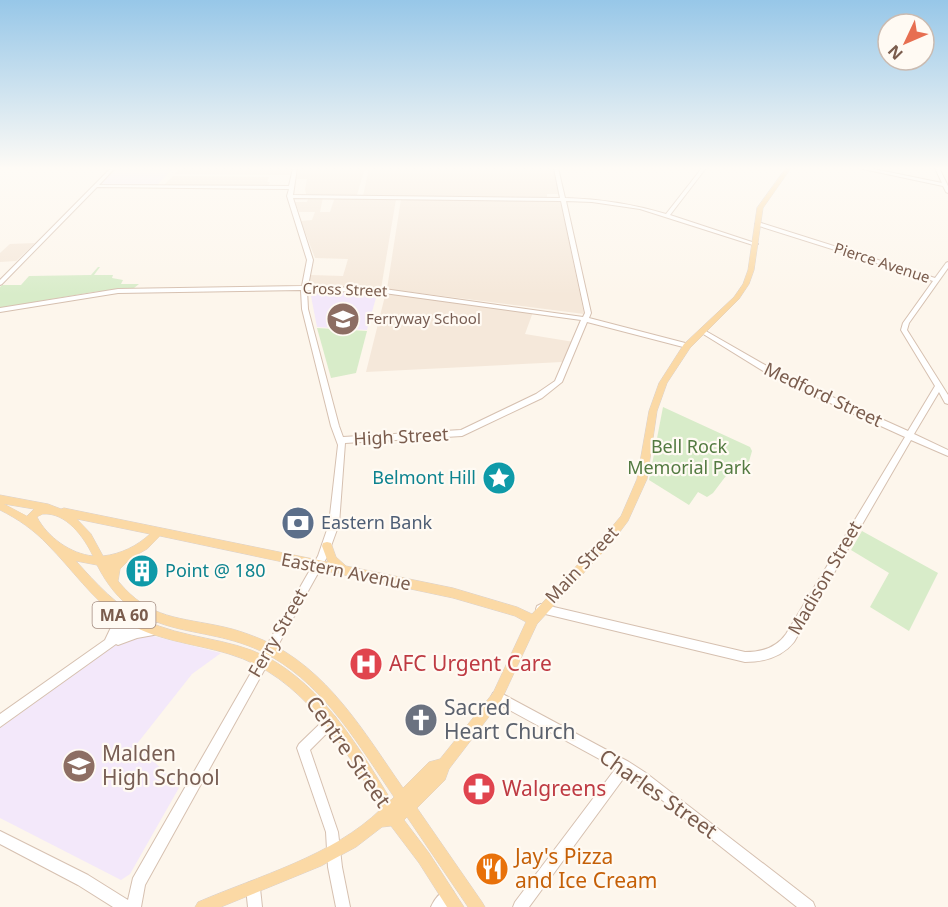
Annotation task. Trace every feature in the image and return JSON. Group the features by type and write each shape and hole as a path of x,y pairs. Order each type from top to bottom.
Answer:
{"main road":[{"name":"Main Street","path":"203,907 253,888 334,852 405,803 434,767 444,765 497,697 533,620 541,609 609,538 628,512 642,479 653,411 659,392 671,368 687,346 742,290 750,273 761,210"},
{"name":"Eastern Avenue","path":"0,499 468,597 517,612 533,620"},
{"name":"Centre Street","path":"0,506 36,525 113,605 138,622 160,631 266,655 301,670 332,698 477,907"},
{"path":"36,525 32,519 34,514 45,509 54,510"},
{"name":"Centre Street","path":"54,510 83,529 113,583 134,604 158,618 239,636 266,655 302,687 331,721 372,779 388,816 448,903"},
{"path":"113,583 115,567 157,533"},
{"path":"57,546 82,559 102,560 129,554"},
{"path":"327,546 332,560 344,570"}],"street":[{"path":"0,283 71,210"},
{"name":"Ferry Street","path":"134,907 138,883 327,546 335,518 342,440 335,426 309,327 304,288 310,267 310,255 295,210"},
{"path":"565,210 586,305 587,320"},
{"path":"646,210 755,244"},
{"path":"667,216 671,210"},
{"name":"Pierce Avenue","path":"758,224 937,280"},
{"path":"948,264 906,322 904,332 948,401"},
{"name":"Cross Street","path":"0,310 118,291 304,288 424,295 587,320 687,346"},
{"name":"High Street","path":"342,440 448,435 473,429 539,396 555,385 561,378 587,320"},
{"name":"Medford Street","path":"702,331 776,375 948,453"},
{"name":"Madison Street","path":"541,609 745,657 762,656 782,648 938,387"},
{"path":"97,651 109,640 117,626 119,616 113,605"},
{"path":"0,721 138,622 158,618"},
{"path":"97,651 132,634 160,631"},
{"name":"Charles Street","path":"497,697 626,766 808,907"},
{"path":"331,721 303,748 332,832 343,907"},
{"path":"520,907 626,766"},
{"path":"0,837 83,880 126,907"},
{"path":"253,888 255,907"}],"shaded area":[{"path":"298,210 394,210 381,289 309,285 311,275 343,276 348,259 315,258 301,221 312,220 315,212"},
{"path":"399,210 562,210 584,314 387,289"},
{"path":"35,243 16,261 0,262 0,253 10,244"},
{"name":"Ferryway School","path":"310,291 377,294 367,330 317,327"},
{"path":"386,292 533,312 525,334 574,342 562,362 366,372"},
{"name":"Malden High School","path":"141,635 221,653 192,674 136,745 180,786 130,874 121,880 0,818 0,728 111,648 124,640"}],"green space":[{"path":"100,267 94,275 113,275 112,278 123,280 121,284 139,284 134,288 93,292 0,308 0,287 2,285 21,285 29,276 91,275"},
{"path":"317,328 367,331 356,373 331,378"},
{"name":"Bell Rock Memorial Park","path":"663,407 750,447 752,451 748,465 738,460 713,493 707,497 698,492 689,505 649,480"},
{"path":"862,531 938,573 909,631 870,607 889,573 851,550"}],"place":[{"name":"Ferryway School","path":"343,319"},
{"name":"Belmont Hill","path":"499,478"},
{"name":"Eastern Bank","path":"298,523"},
{"name":"Point @ 180","path":"142,571"},
{"name":"AFC Urgent Care","path":"366,664"},
{"name":"Sacred Heart Church","path":"421,720"},
{"name":"Malden High School","path":"79,766"},
{"name":"Walgreens","path":"479,789"},
{"name":"Jay's Pizza and Ice Cream","path":"492,869"}]}
